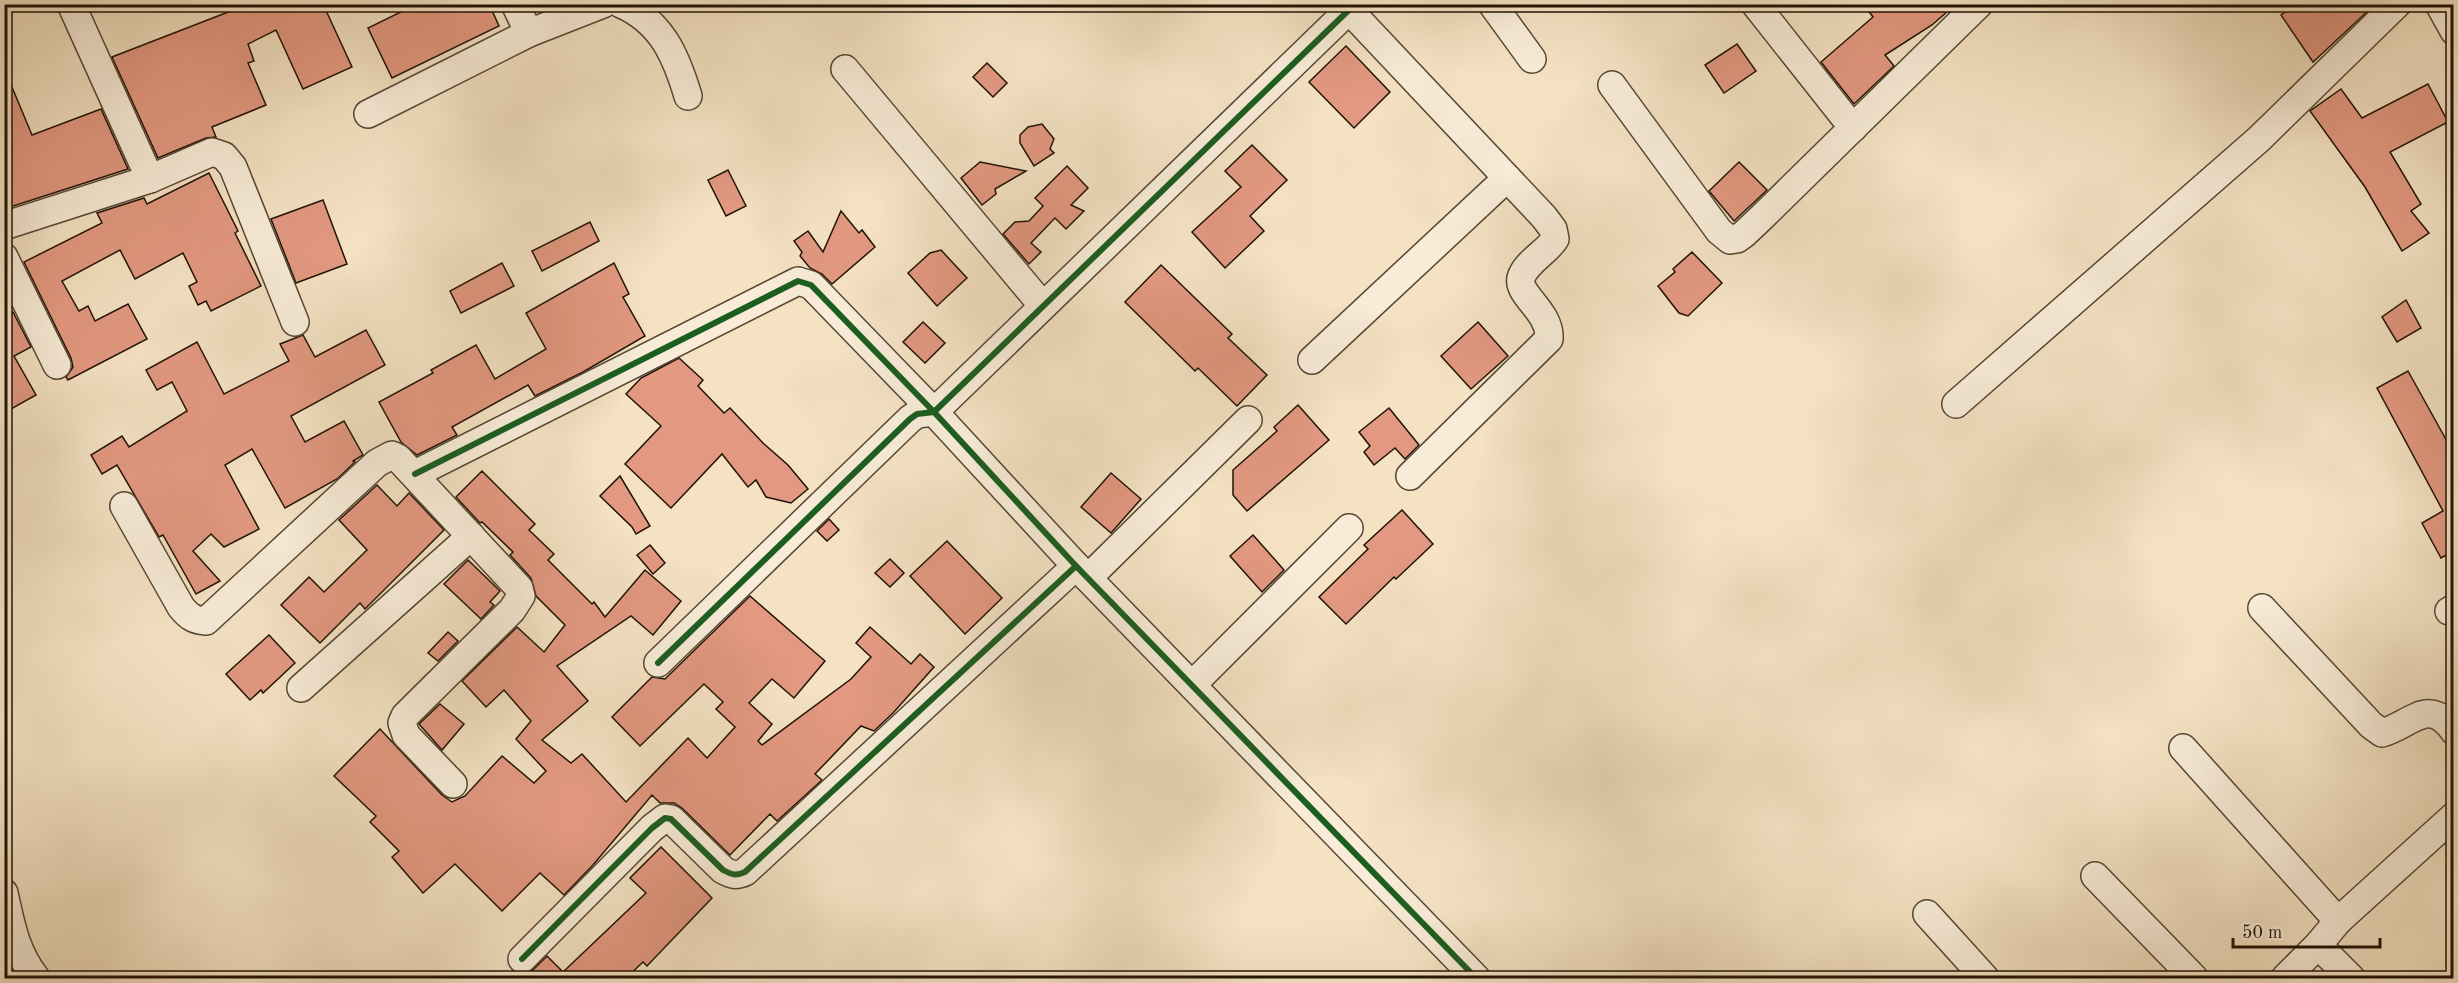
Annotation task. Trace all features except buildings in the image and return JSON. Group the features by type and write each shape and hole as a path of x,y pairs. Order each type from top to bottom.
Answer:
{"street":[{"path":"71,4 150,179"},
{"path":"515,4 528,33"},
{"path":"368,114 528,33 603,4"},
{"path":"621,4 636,10 660,32 671,47 680,67 688,96"},
{"path":"1492,4 1532,59"},
{"path":"1755,4 1853,128"},
{"path":"1612,85 1719,231 1730,240 1744,234 1978,4"},
{"path":"1956,404 2259,139 2397,4"},
{"path":"2439,4 2454,31"},
{"path":"658,663 910,419 917,414 934,412 1352,7 1553,229 1555,239 1525,270 1521,279 1523,290 1544,316 1550,330 1549,339 1410,476"},
{"path":"845,69 1043,306"},
{"path":"4,226 150,179 212,152 224,156 233,167 295,322"},
{"path":"1312,360 1507,177"},
{"path":"4,258 57,365"},
{"path":"415,474 798,281 811,285 934,412 1082,572 1476,978"},
{"path":"522,959 651,828 665,818 671,819 723,870 731,875 745,872 1082,572 1248,420"},
{"path":"124,506 181,607 188,616 206,621 384,458 392,455 398,458 519,588 521,596 512,610 405,716 402,723 406,735 453,784"},
{"path":"1192,685 1349,528"},
{"path":"301,688 471,536"},
{"path":"2262,608 2371,725 2382,733 2398,728 2425,712 2436,714 2446,720 2454,731"},
{"path":"2183,748 2338,921"},
{"path":"2285,978 2338,921 2451,822"},
{"path":"2095,876 2194,978"},
{"path":"4,893 14,938 24,962 36,978"},
{"path":"1927,914 1986,978"},
{"path":"2318,945 2351,978"}],"cycle path":[{"path":"658,663 910,419 917,414 934,412 1355,4"},
{"path":"415,474 798,281 811,285 934,412 1076,566 1476,978"},
{"path":"522,959 652,828 665,818 671,819 723,870 734,874 745,872 1076,566"}]}
